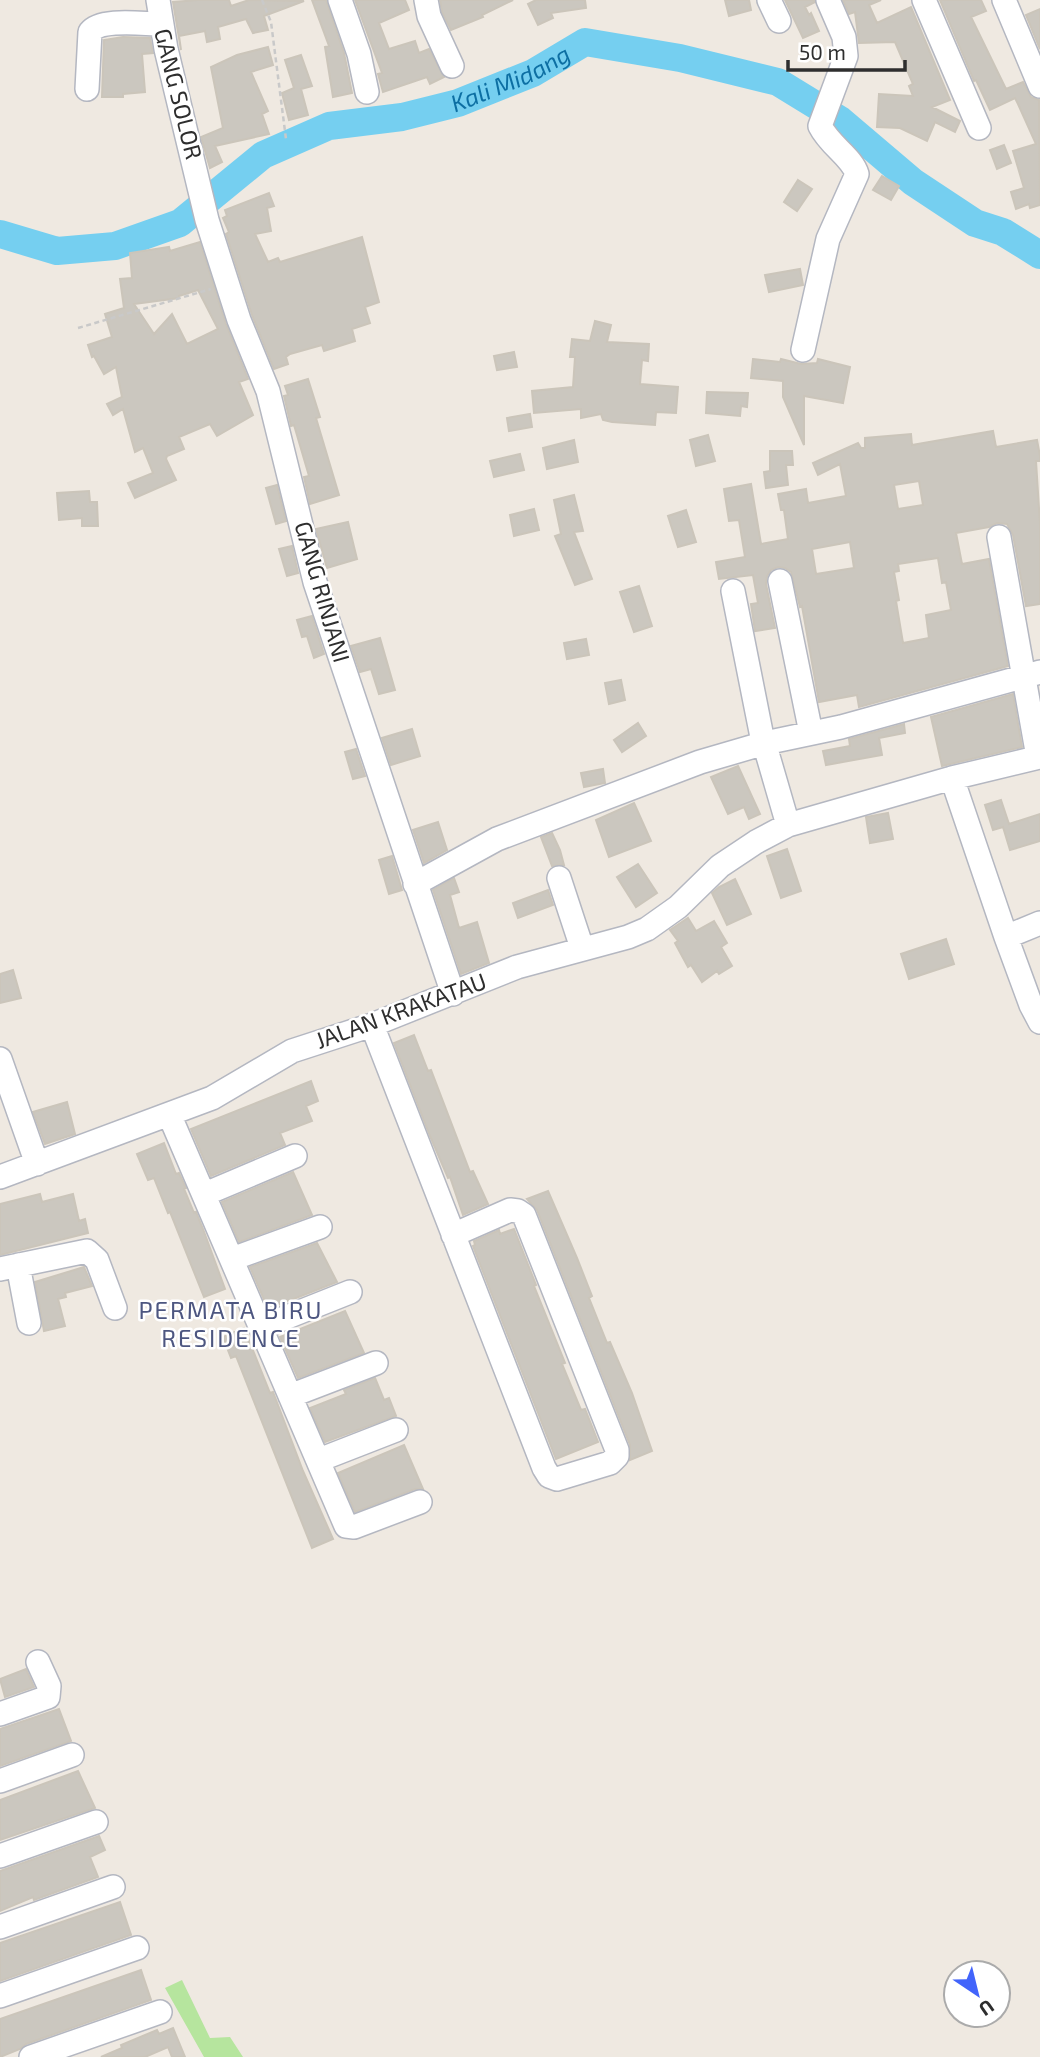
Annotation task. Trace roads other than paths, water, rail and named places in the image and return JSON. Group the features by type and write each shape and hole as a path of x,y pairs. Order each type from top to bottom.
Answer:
{"street":[{"name":"GANG SOLOR","path":"158,0 160,24 201,188"},
{"path":"340,0 359,54 367,92"},
{"path":"426,0 429,16 452,66"},
{"path":"803,351 828,239 857,174 852,164 831,145 821,126 846,56 844,37 828,0"},
{"path":"924,0 979,128"},
{"path":"1004,0 1040,86"},
{"path":"87,89 90,32 93,27 104,23 160,24"},
{"name":"GANG RINJANI","path":"201,188 207,220 239,320 268,391 315,582 453,994"},
{"path":"999,537 1031,674 1039,757"},
{"path":"780,580 811,733"},
{"path":"733,590 765,743 788,824"},
{"path":"415,884 509,834 684,767 765,743 1031,674"},
{"name":"JALAN KRAKATAU","path":"0,1177 212,1098 292,1051 372,1025 517,967 647,929 678,907 720,866 788,824 952,778 1039,757"},
{"path":"952,778 1006,937 1040,1022"},
{"path":"559,878 582,948"},
{"path":"1006,937 1040,923"},
{"path":"372,1025 453,1234 544,1468 549,1476 557,1479 610,1463 617,1456 617,1450 524,1214 519,1210 510,1210 453,1234"},
{"path":"0,1059 37,1164"},
{"path":"169,1114 348,1528 420,1502"},
{"path":"205,1194 295,1156"},
{"path":"232,1259 320,1227"},
{"path":"29,1323 9,1267 88,1251 97,1260 115,1308"},
{"path":"262,1327 350,1292"},
{"path":"290,1396 376,1363"},
{"path":"319,1460 396,1430"},
{"path":"0,1714 48,1697 49,1686 38,1662"},
{"path":"0,1781 72,1755"},
{"path":"0,1856 96,1822"},
{"path":"0,1927 113,1887"},
{"path":"0,1996 137,1948"},
{"path":"31,2057 160,2012"}],"waterway":[{"name":"Kali Midang","path":"0,234 57,251 115,246 180,223 263,155 329,126 402,117 458,103 533,73 585,42 680,58 778,82 840,120 913,182 975,223 1003,232 1040,255"}],"district":[{"name":"PERMATA BIRU RESIDENCE","path":"231,1325"}]}
